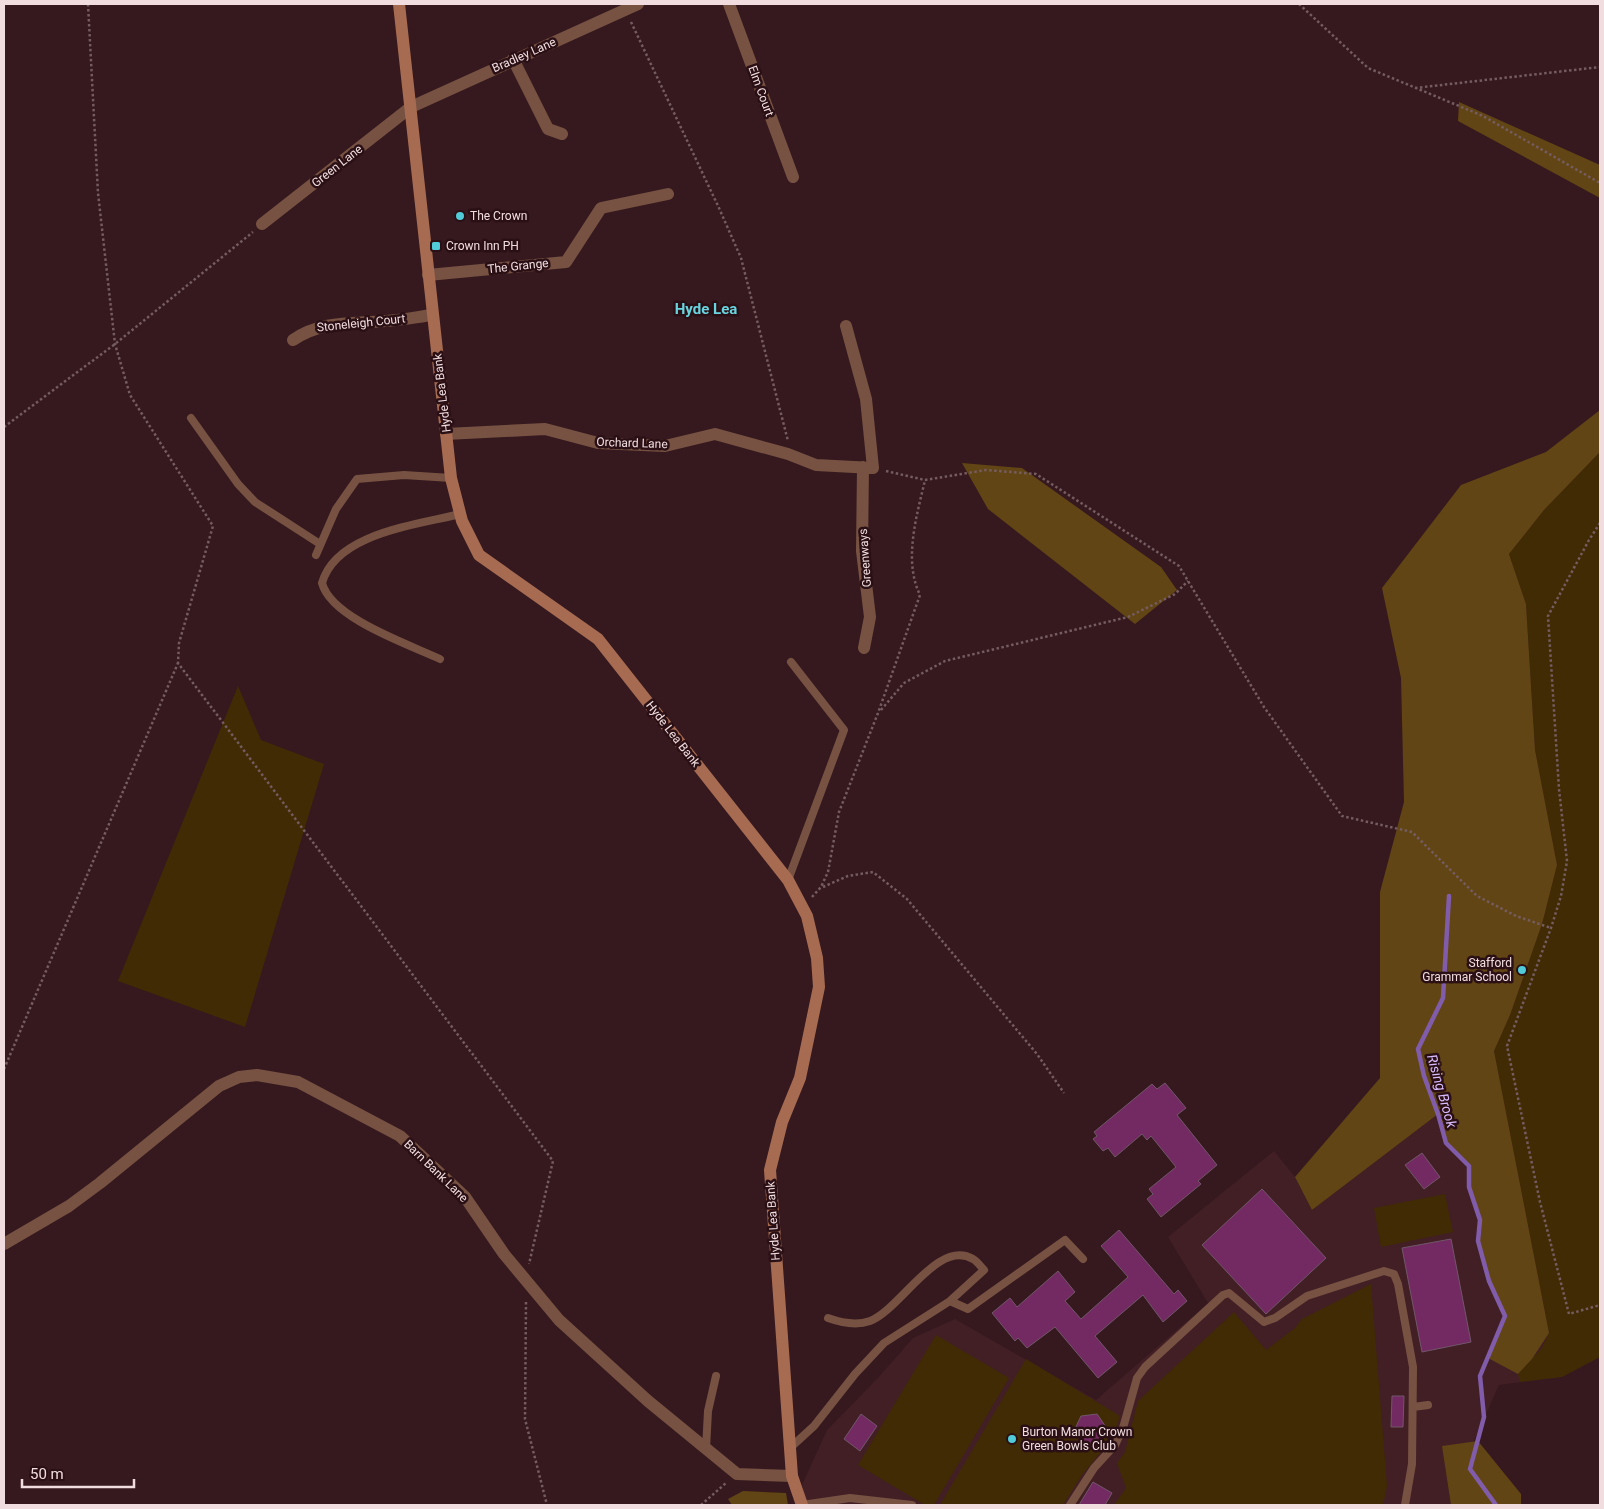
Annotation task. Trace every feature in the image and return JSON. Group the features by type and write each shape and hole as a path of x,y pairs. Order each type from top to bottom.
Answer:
{"street":[{"name":"Hyde Lea Bank","path":"399,4 446,434 452,478 460,514 479,555 598,639 788,880 803,906 817,958 820,987 800,1078 782,1122 770,1170 792,1476 802,1505"},
{"name":"Bradley Lane","path":"411,107 513,59 638,4"},
{"name":"Elm Court","path":"729,4 793,178"},
{"path":"513,59 548,128 553,132 562,134"},
{"name":"Green Lane","path":"262,224 411,107"},
{"name":"The Grange","path":"428,275 566,262 601,208 668,194"},
{"name":"Stoneleigh Court","path":"293,340 306,331 325,325 386,321 432,315"},
{"name":"Greenways","path":"846,326 866,399 868,467 862,551 870,617 864,648"},
{"name":"Orchard Lane","path":"446,434 545,429 598,443 665,446 715,434 788,454 816,465 868,467"},
{"name":"Barn Bank Lane","path":"4,1244 69,1206 219,1086 239,1076 257,1075 298,1082 400,1136 465,1197 504,1254 559,1320 648,1401 737,1474"},
{"path":"737,1474 792,1476"}],"lane":[{"path":"191,418 238,484 255,502 320,544"},
{"path":"316,554 336,509 357,479 404,475 452,478"},
{"path":"440,658 382,633 340,610 324,592 322,583 333,563 364,538 460,514"},
{"path":"788,880 844,730 791,662"},
{"path":"950,1301 968,1309 1065,1240 1083,1259"},
{"path":"790,1448 814,1426 855,1374 884,1343 950,1301 984,1270 973,1259 953,1254 936,1262 886,1312 869,1322 847,1324 828,1318"},
{"path":"1070,1505 1094,1468 1115,1445 1137,1378 1145,1367 1229,1293 1264,1322 1276,1318 1308,1296 1384,1271 1394,1274 1398,1284 1413,1367 1412,1464 1405,1505"},
{"path":"706,1449 708,1411 716,1376"},
{"path":"1413,1407 1428,1405"},
{"path":"802,1505 849,1502 912,1505"}],"path":[{"path":"4,1069 178,663 179,643 213,526 130,395 115,344 98,193 88,4"},
{"path":"1299,4 1368,68 1483,116 1600,183"},
{"path":"625,9 720,208 741,258 789,445 788,454"},
{"path":"1415,88 1600,67"},
{"path":"4,427 115,344 262,224"},
{"path":"868,467 925,480 986,470 1036,474 1179,566 1264,707 1342,816 1412,832 1477,896 1516,916 1551,928"},
{"path":"803,906 821,887 828,872 838,812 878,713 920,595 914,583 913,536 925,480"},
{"path":"1600,523 1548,616 1558,789 1567,861 1561,896 1551,928 1507,1046 1540,1202 1569,1314 1600,1305"},
{"path":"878,713 904,683 945,661 1128,617 1175,594 1188,581"},
{"path":"178,663 553,1161 526,1279 525,1420 547,1505"},
{"path":"821,887 848,876 873,872 908,899 1037,1054 1064,1093"},
{"path":"701,1505 737,1474"}],"shaded area":[{"path":"1459,102 1600,165 1600,198 1458,121"},
{"path":"1600,410 1600,452 1544,510 1509,554 1526,604 1535,750 1557,865 1542,924 1510,1015 1494,1051 1549,1333 1532,1359 1518,1374 1488,1358 1505,1316 1489,1281 1478,1241 1480,1220 1469,1187 1469,1167 1446,1143 1438,1114 1312,1210 1295,1177 1380,1078 1380,892 1404,802 1401,678 1382,588 1461,485 1546,452"},
{"name":"Stafford Grammar School","path":"1600,452 1600,1357 1562,1377 1499,1385 1472,1445 1443,1447 1451,1505 806,1505 802,1485 827,1430 877,1379 913,1338 955,1319 1096,1400 1208,1303 1168,1237 1274,1151 1295,1177 1312,1210 1438,1114"},
{"path":"1600,452 1600,1357 1562,1377 1520,1382 1518,1374 1542,1348 1549,1333 1494,1051 1510,1015 1542,924 1557,865 1535,750 1526,604 1509,554 1544,510"},
{"path":"962,463 1022,468 1161,567 1177,590 1135,624 988,509"},
{"path":"238,686 261,740 324,764 245,1027 118,981"},
{"path":"1445,1194 1453,1232 1381,1247 1374,1208"},
{"path":"1371,1284 1387,1486 1383,1505 1114,1505 1126,1488 1117,1463 1125,1452 1138,1401 1234,1312 1266,1350 1295,1328 1302,1319"},
{"path":"936,1335 1009,1378 934,1505 925,1505 858,1465"},
{"path":"1026,1359 1120,1416 1114,1436 1082,1475 1063,1505 940,1505"},
{"path":"1478,1441 1521,1494 1521,1505 1451,1505 1442,1446"},
{"path":"743,1491 786,1493 788,1505 732,1505 728,1499"}],"building":[{"path":"1165,1083 1186,1108 1177,1115 1217,1165 1198,1181 1201,1184 1161,1217 1147,1199 1153,1194 1149,1189 1176,1167 1151,1136 1147,1140 1142,1134 1115,1157 1108,1148 1103,1151 1093,1139 1097,1136 1094,1132 1152,1084 1157,1089"},
{"path":"1422,1153 1440,1177 1424,1189 1405,1165"},
{"path":"1262,1189 1326,1258 1266,1314 1202,1245"},
{"path":"1119,1230 1174,1294 1178,1290 1187,1301 1163,1322 1143,1295 1095,1336 1117,1362 1098,1378 1055,1327 1027,1348 1018,1338 1015,1341 992,1313 1010,1298 1017,1307 1058,1271 1075,1292 1065,1301 1081,1319 1128,1277 1101,1246"},
{"path":"1451,1239 1471,1342 1422,1352 1402,1248"},
{"path":"1392,1396 1404,1396 1403,1427 1391,1427"},
{"path":"861,1414 877,1426 860,1451 844,1439"},
{"path":"1097,1414 1106,1427 1099,1442 1083,1444 1074,1431 1081,1416"},
{"path":"1093,1482 1112,1493 1105,1505 1079,1505"}],"waterway":[{"name":"Rising Brook","path":"1449,896 1443,998 1418,1049 1424,1076 1446,1143 1469,1166 1469,1187 1480,1220 1478,1241 1489,1281 1505,1316 1480,1376 1484,1417 1470,1469 1496,1505"}],"place":[{"name":"The Crown","path":"460,216"},
{"name":"Crown Inn PH","path":"436,246"},
{"name":"Stafford Grammar School","path":"1522,970"},
{"name":"Burton Manor Crown Green Bowls Club","path":"1012,1439"}],"district":[{"name":"Hyde Lea","path":"706,309"}]}
